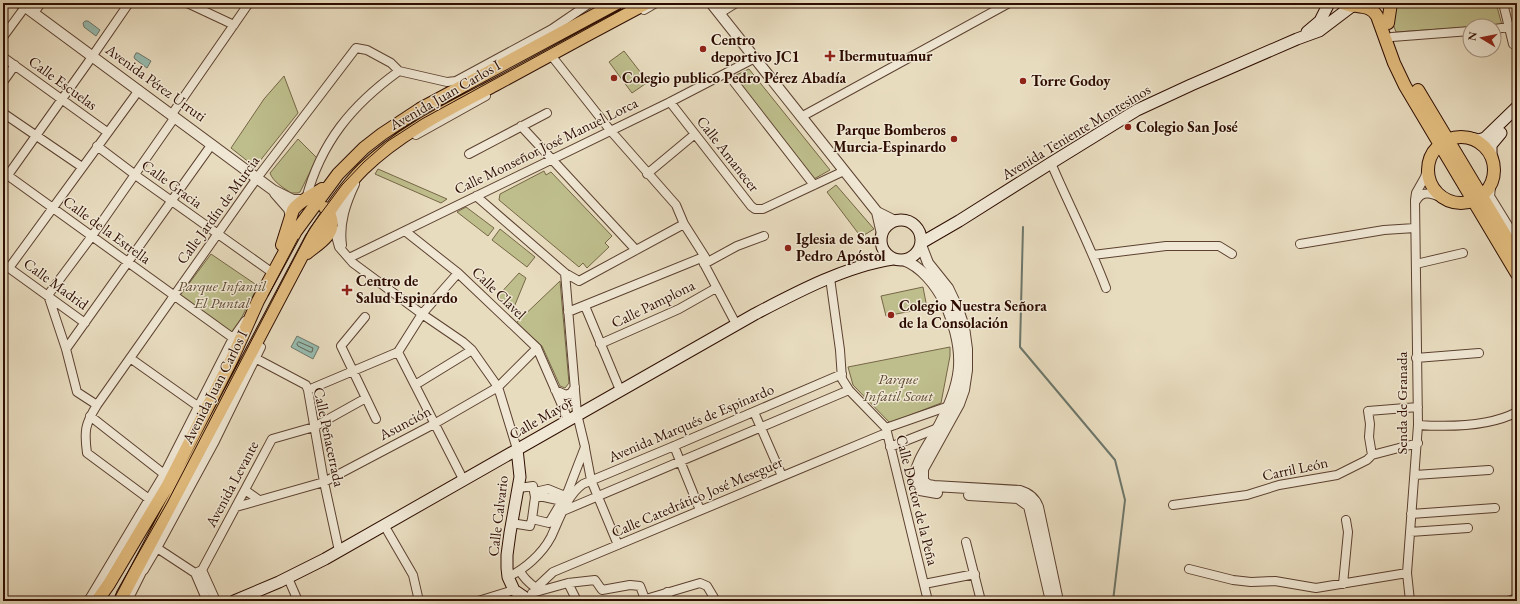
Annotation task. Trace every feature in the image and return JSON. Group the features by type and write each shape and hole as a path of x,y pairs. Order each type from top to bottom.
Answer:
{"main road":[{"name":"Avenida Juan Carlos I","path":"97,601 109,584 168,484 232,359 258,301 311,201 330,184 364,148 382,134 420,109 617,3"},
{"name":"Avenida Juan Carlos I","path":"125,601 130,584 284,291 302,258 316,240 328,211 344,190 363,169 385,150 426,122 647,3"},
{"name":"Avenida Teniente Montesinos","path":"1297,39 1316,25 1323,16 1329,3"},
{"path":"1378,3 1384,12 1403,65 1425,102 1443,142"},
{"path":"1388,24 1391,3"},
{"path":"1354,5 1369,8 1375,12 1394,63 1477,199 1517,274"},
{"name":"Avenida Teniente Montesinos","path":"921,244 1137,110 1170,94 1324,28 1354,5"},
{"path":"1517,107 1486,138 1479,140 1461,137 1443,142 1431,156 1428,165 1430,183 1435,191 1442,198 1456,203 1477,199 1488,189 1492,179 1494,169 1490,151 1492,142 1517,117"},
{"path":"1470,138 1483,146 1491,156"},
{"path":"1477,199 1517,255"},
{"path":"258,301 285,237 291,216 293,210 299,203 311,201 328,211 333,225 331,231 316,240 296,231 291,216"},
{"path":"895,221 909,221 919,231 921,244 919,250 912,257 898,259 887,254 882,247 882,234 887,226 895,221"},
{"path":"919,231 927,233 940,232"},
{"name":"Calle Mayor","path":"866,265 876,257 882,247"},
{"name":"Calle Mayor","path":"234,601 288,578 339,551 736,324 785,298 830,278 866,265 898,259"},
{"name":"Calle Calvario","path":"517,449 520,477 511,523 507,555 508,578 514,590 532,596"}],"street":[{"path":"34,13 41,3"},
{"path":"5,174 36,136 129,3"},
{"path":"187,3 234,25"},
{"path":"96,405 77,392 66,348 48,295 92,236 249,3"},
{"name":"Calle Jardín de Murcia","path":"149,499 87,453 84,435 88,419 96,405 257,178 356,48 367,50 391,63 399,71 448,82 456,81 552,29 590,3"},
{"path":"517,449 498,387 472,350 353,263 344,252 333,225 342,202 355,184 379,162 412,137 656,3"},
{"path":"711,3 877,212 895,221"},
{"path":"720,13 736,3"},
{"path":"1504,3 1513,27 1513,44"},
{"path":"801,117 1005,4"},
{"path":"3,37 22,5"},
{"name":"Avenida Pérez Urruti","path":"22,5 273,190"},
{"path":"1502,28 1513,27"},
{"path":"1392,37 1462,31"},
{"name":"Calle Escuelas","path":"3,57 107,132"},
{"name":"Calle Monseñor José Manuel Lorca","path":"344,252 405,231 670,102 755,58"},
{"path":"554,59 610,130 647,174 676,205 684,224 705,257 703,261 736,324"},
{"path":"3,82 15,66"},
{"path":"273,190 293,200 311,201 312,178 332,138 355,108 379,85 399,71"},
{"path":"727,73 814,185 844,171"},
{"path":"53,208 139,90"},
{"name":"Calle Amanecer","path":"670,102 751,206 755,209 763,209 814,185"},
{"path":"3,113 82,168"},
{"path":"469,154 546,113"},
{"path":"521,126 636,250"},
{"path":"647,174 695,134"},
{"path":"66,348 212,144"},
{"name":"Calle Gracia","path":"97,146 270,271"},
{"path":"1051,163 1071,210 1093,255 1106,288"},
{"name":"Senda de Granada","path":"1410,601 1407,573 1418,443 1414,205 1416,193 1424,181 1428,165"},
{"name":"Calle de la Estrella","path":"5,174 233,338"},
{"path":"1492,179 1489,192 1490,196 1517,240"},
{"path":"344,252 341,244 343,216 347,201 355,184"},
{"path":"273,190 289,209 291,216"},
{"path":"1414,205 1419,196 1425,193 1431,193 1442,198"},
{"path":"476,196 565,273 579,281"},
{"name":"Calle Madrid","path":"53,208 9,268 85,323"},
{"path":"877,212 882,234"},
{"path":"566,288 684,224"},
{"path":"1300,244 1384,230 1415,228"},
{"name":"Calle Clavel","path":"405,231 458,273 537,348 555,390 573,417"},
{"path":"568,312 703,261 764,236"},
{"path":"316,240 344,252"},
{"path":"921,244 928,262 948,288 958,309 964,327 967,349 967,370 964,390 959,404 923,469 923,481 928,485 934,486 1020,491 1032,497 1038,507 1058,601"},
{"path":"1093,255 1166,246 1219,246 1232,254"},
{"path":"1416,264 1463,253"},
{"path":"898,259 916,266 928,278 942,297 954,322 959,351 960,365 950,406 915,468 914,477 917,485 920,490 929,492 1016,498 1025,502 1029,506 1031,512 1050,601"},
{"path":"308,390 398,352 422,314 458,273"},
{"path":"565,273 575,387 573,417 585,447 591,480 618,545"},
{"name":"Calle Doctor de la Peña","path":"830,278 844,383 886,430 928,601"},
{"name":"Calle Pamplona","path":"600,344 679,309 716,288"},
{"path":"125,601 157,548 215,442 276,314 284,291"},
{"path":"88,601 164,474 233,338 258,301"},
{"path":"585,306 620,390"},
{"path":"364,317 341,346 376,419"},
{"name":"Asunción","path":"236,507 324,482 434,424 498,387 537,348"},
{"path":"416,386 472,350"},
{"path":"398,352 463,479"},
{"path":"1416,358 1479,353"},
{"path":"130,358 199,407"},
{"name":"Calle Peñacerrada","path":"255,358 306,385 324,482 339,551"},
{"name":"Avenida Marqués de Espinardo","path":"508,578 520,571 543,549 563,511 578,488 591,480 842,374"},
{"path":"555,390 566,395 571,393 575,387"},
{"name":"Avenida Marqués de Espinardo","path":"563,511 849,390"},
{"name":"Avenida Levante","path":"198,572 236,507 272,439 314,428 366,398"},
{"name":"Calle Catedrático José Meseguer","path":"532,596 553,572 782,476 886,430 950,406"},
{"path":"1372,455 1369,437 1370,424 1368,411 1418,407"},
{"path":"754,412 782,476"},
{"path":"1418,425 1450,426 1488,422 1505,418 1517,412"},
{"path":"90,416 164,474"},
{"path":"890,447 938,428"},
{"name":"Carril León","path":"1173,505 1247,495 1279,486 1337,475 1367,460 1372,455 1418,443"},
{"path":"674,446 700,510"},
{"path":"532,519 549,523 577,470 585,447"},
{"path":"1415,475 1489,470"},
{"path":"511,523 530,526 532,519 535,494 533,486 519,488"},
{"path":"535,494 548,489 563,499"},
{"path":"245,490 258,500"},
{"path":"1411,514 1495,508"},
{"path":"1343,584 1348,532 1346,520"},
{"path":"384,525 413,575 419,601"},
{"path":"1410,532 1468,528"},
{"path":"966,542 981,601"},
{"path":"157,548 198,572 216,601"},
{"path":"1189,569 1233,580 1251,582 1275,581 1316,588 1407,573"},
{"path":"130,584 144,570"},
{"path":"520,571 526,580 532,596 568,583 595,580 602,590 630,585 640,586 642,600 700,583 707,586 716,601"},
{"path":"198,572 207,601"},
{"path":"924,584 975,574"},
{"path":"288,578 298,601"},
{"path":"568,583 576,601"},
{"path":"478,601 514,590"},
{"path":"667,592 670,601"}],"green space":[{"path":"1395,3 1496,3 1500,18 1462,18 1462,28 1396,32 1393,24"},
{"path":"624,51 648,82 632,93 609,62"},
{"path":"749,69 830,170 814,179 734,76"},
{"path":"284,76 298,113 255,167 231,148 264,99"},
{"path":"298,139 317,158 300,192 291,193 276,182 270,173"},
{"path":"378,169 447,199 441,203 375,174"},
{"path":"544,171 546,175 551,172 612,236 605,243 609,247 587,268 583,263 579,267 499,200 500,194"},
{"path":"836,185 874,229 861,237 827,192"},
{"path":"466,207 494,228 488,236 457,212"},
{"path":"500,229 535,257 527,267 492,240"},
{"name":"Parque Infantil El Puntal","path":"211,254 258,286 232,336 179,297"},
{"path":"519,273 526,278 512,312 497,297"},
{"path":"560,281 569,383 565,388 560,386 542,346 516,323"},
{"path":"923,287 927,308 886,316 881,296"},
{"name":"Parque Infatil Scout","path":"950,347 950,356 941,403 890,423 853,385 848,367"}],"water":[{"path":"88,21 100,30 96,36 84,27 83,23"},
{"path":"136,53 151,61 147,68 135,59 134,57"},
{"path":"297,336 319,347 313,359 291,347"}],"waterway":[{"path":"1023,227 1020,347 1115,460 1125,500 1113,601"}],"tram line":[{"path":"113,601 117,591 167,503 310,228 342,185 364,162 388,141 422,119 634,3"},
{"path":"268,296 298,239"}],"place":[{"name":"Centro deportivo JC1","path":"703,49"},
{"name":"Ibermutuamur","path":"830,56"},
{"name":"Colegio publico Pedro Pérez Abadía","path":"614,78"},
{"name":"Torre Godoy","path":"1023,81"},
{"name":"Colegio San José","path":"1128,127"},
{"name":"Parque Bomberos Murcia-Espinardo","path":"954,139"},
{"name":"Iglesia de San Pedro Apóstol","path":"788,248"},
{"name":"Centro de Salud Espinardo","path":"347,290"},
{"name":"Colegio Nuestra Señora de la Consolación","path":"891,315"}]}
